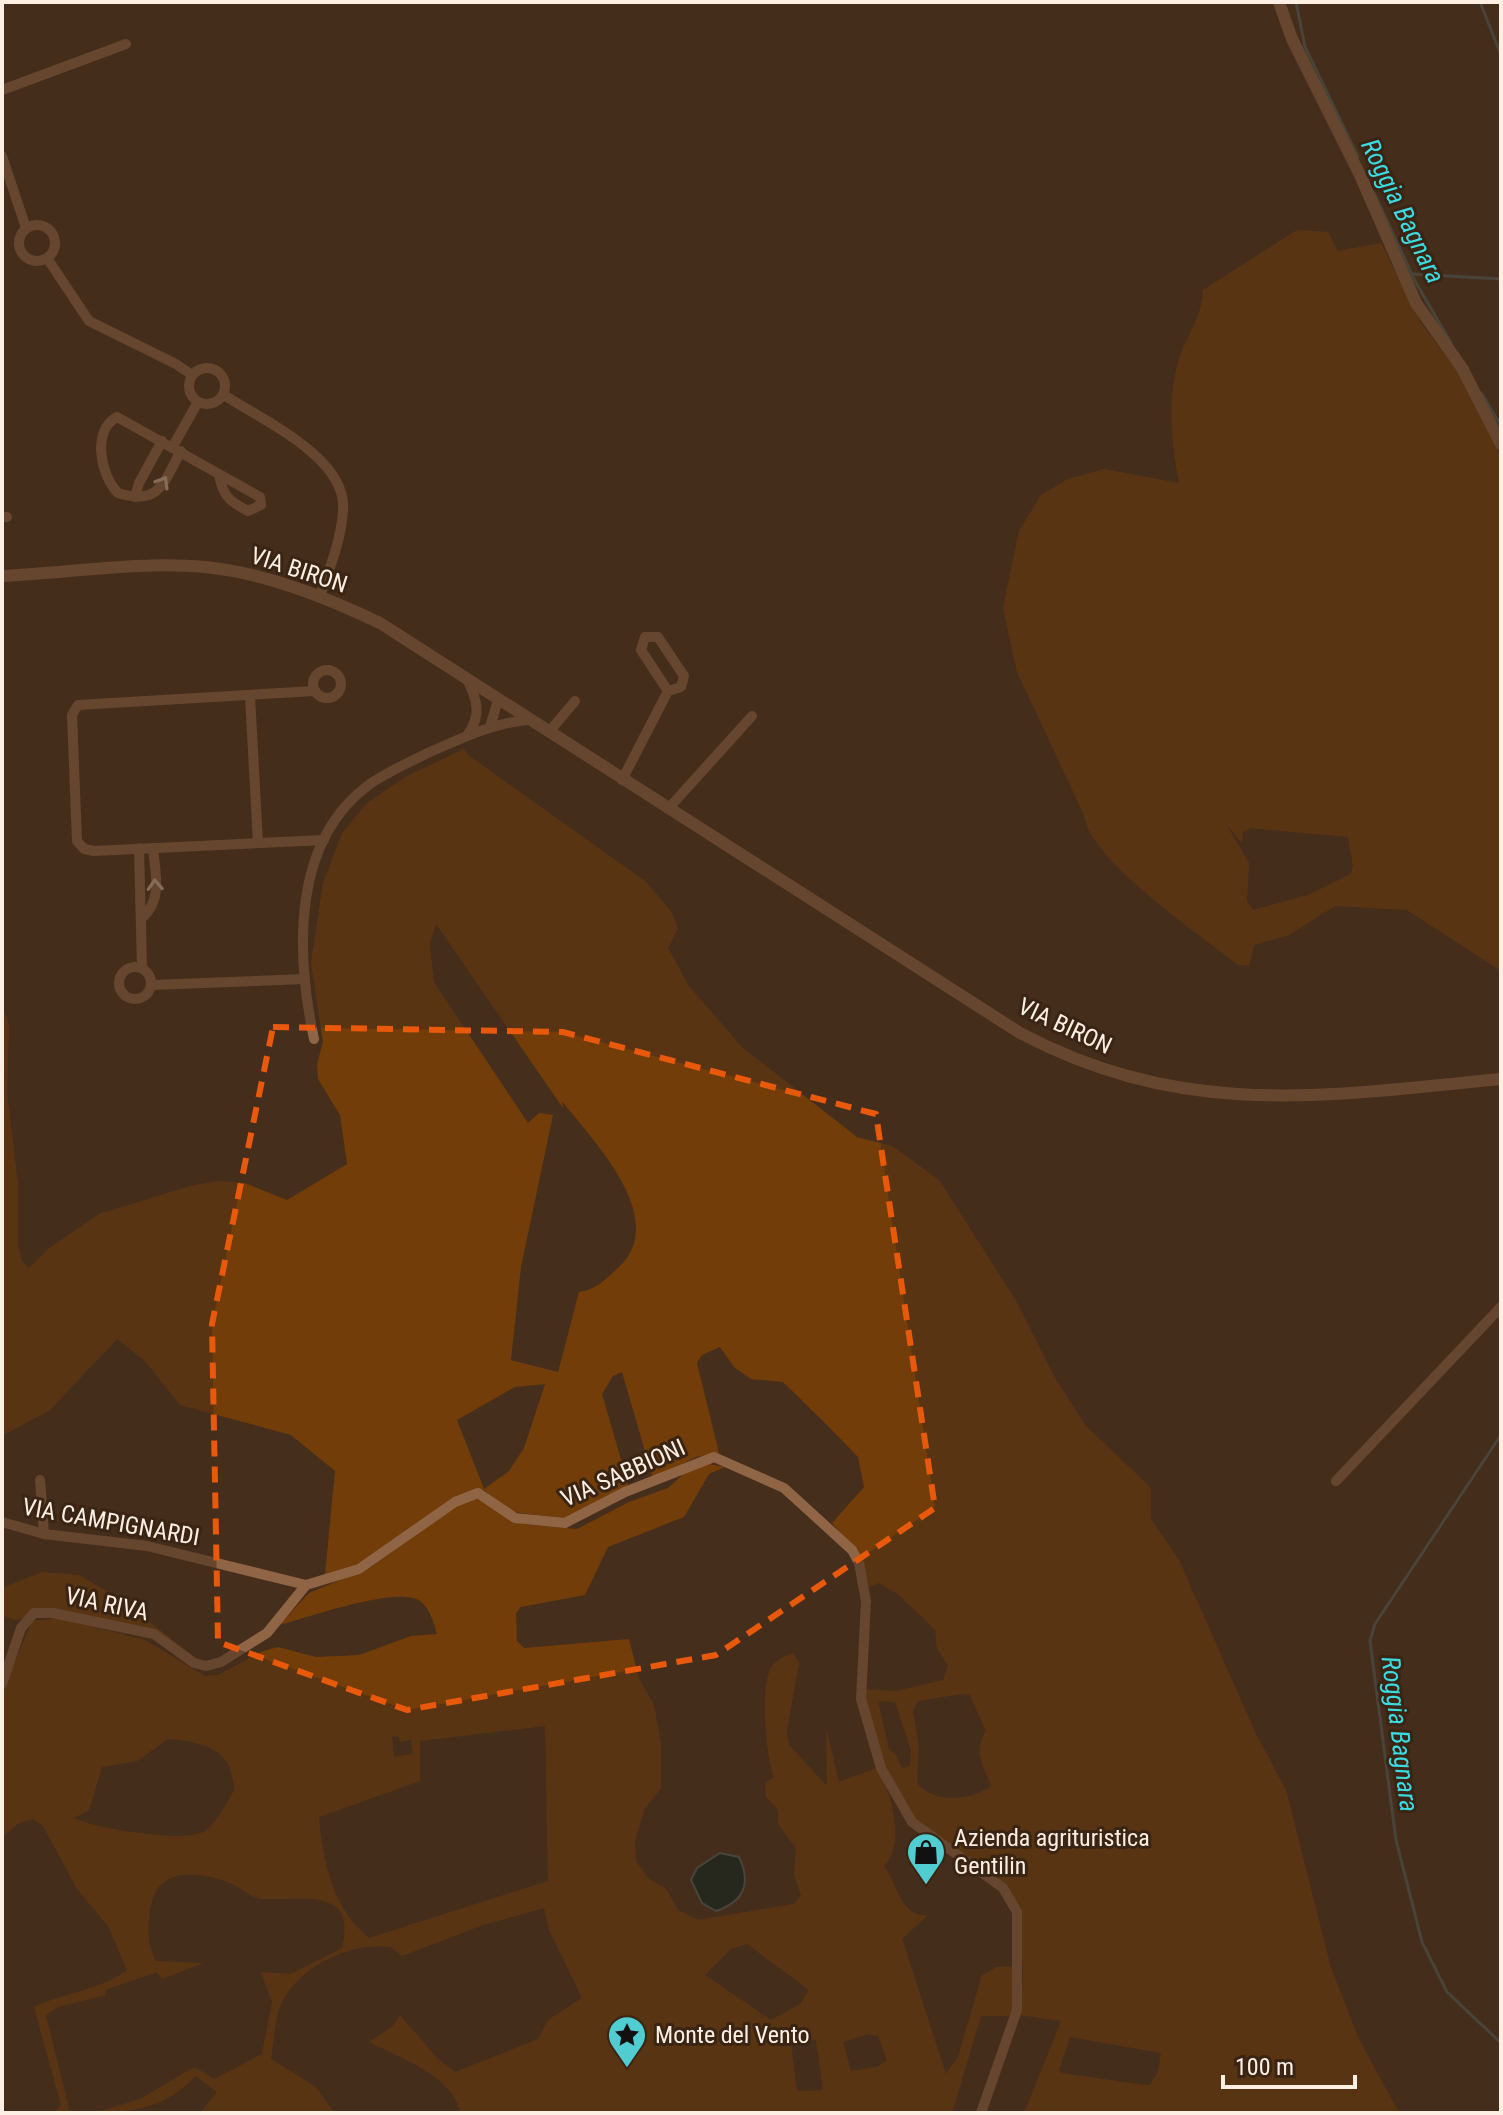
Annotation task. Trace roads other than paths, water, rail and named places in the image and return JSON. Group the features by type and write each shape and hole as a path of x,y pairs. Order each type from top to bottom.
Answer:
{"street":[{"path":"1279,2 1292,39 1360,175 1416,303 1462,368 1501,444"},
{"path":"2,90 126,44"},
{"path":"2,156 26,228"},
{"path":"39,225 50,230 54,248 47,258 29,260 20,252 20,236 26,228 39,225"},
{"path":"47,258 89,321 192,375"},
{"path":"202,368 219,372 225,383 224,395 212,404 198,402 189,390 192,375 202,368"},
{"path":"224,395 311,452 329,466 340,484 344,508 336,548 320,595"},
{"path":"198,402 177,449 157,493 135,497 118,493 104,476 104,434 111,420 117,417 177,449 219,475"},
{"path":"135,497 162,441"},
{"name":"VIA BIRON","path":"2,576 155,566 205,567 320,595 380,623 1020,1033 1115,1074 1194,1092 1263,1098 1501,1079"},
{"path":"622,780 668,691 681,687 684,676 658,637 645,637 641,650 668,691"},
{"path":"466,679 475,694 478,716"},
{"path":"315,691 85,703 74,708 77,841 84,849 94,851 324,840"},
{"path":"250,696 258,843"},
{"path":"467,736 478,716 498,700"},
{"path":"490,727 496,716 498,700"},
{"path":"549,732 575,701"},
{"path":"668,809 752,716"},
{"path":"314,1039 301,947 304,913 324,840 339,815 368,786 402,765 490,727 528,720"},
{"path":"139,848 142,968"},
{"path":"143,917 153,908 156,898 153,848"},
{"path":"142,968 150,975 152,985 147,994 138,999 127,997 120,989 120,978 126,969 142,968"},
{"path":"152,985 305,979"},
{"path":"1336,1481 1501,1307"},
{"name":"VIA SABBIONI","path":"306,1585 359,1569 455,1502 478,1493 515,1518 565,1523 625,1492 714,1457 770,1480 800,1500 842,1539 859,1563 867,1626 861,1699 881,1768 912,1822 1003,1888 1017,1912 1017,2010 981,2113"},
{"path":"40,1480 44,1534"},
{"name":"VIA CAMPIGNARDI","path":"2,1522 44,1534 147,1546 306,1585"},
{"name":"VIA RIVA","path":"2,1684 21,1628 34,1613 53,1613 154,1634 194,1663 206,1666 221,1662 267,1633 306,1585"}],"water":[{"path":"720,1853 739,1857 745,1884 733,1903 716,1911 702,1903 691,1880 697,1868"}],"waterway":[{"name":"Roggia Bagnara","path":"1296,2 1305,47 1358,157"},
{"path":"1480,2 1501,55"},
{"name":"Roggia Bagnara","path":"1374,193 1415,281 1451,343"},
{"path":"1412,274 1501,279"},
{"name":"Roggia Bagnara","path":"1482,394 1501,426"},
{"name":"Roggia Bagnara","path":"1501,1435 1375,1624 1370,1641 1396,1840 1422,1942 1447,1992 1501,2043"}],"place":[{"name":"Azienda agrituristica Gentilin","path":"926,1886"},
{"name":"Monte del Vento","path":"627,2069"}]}
